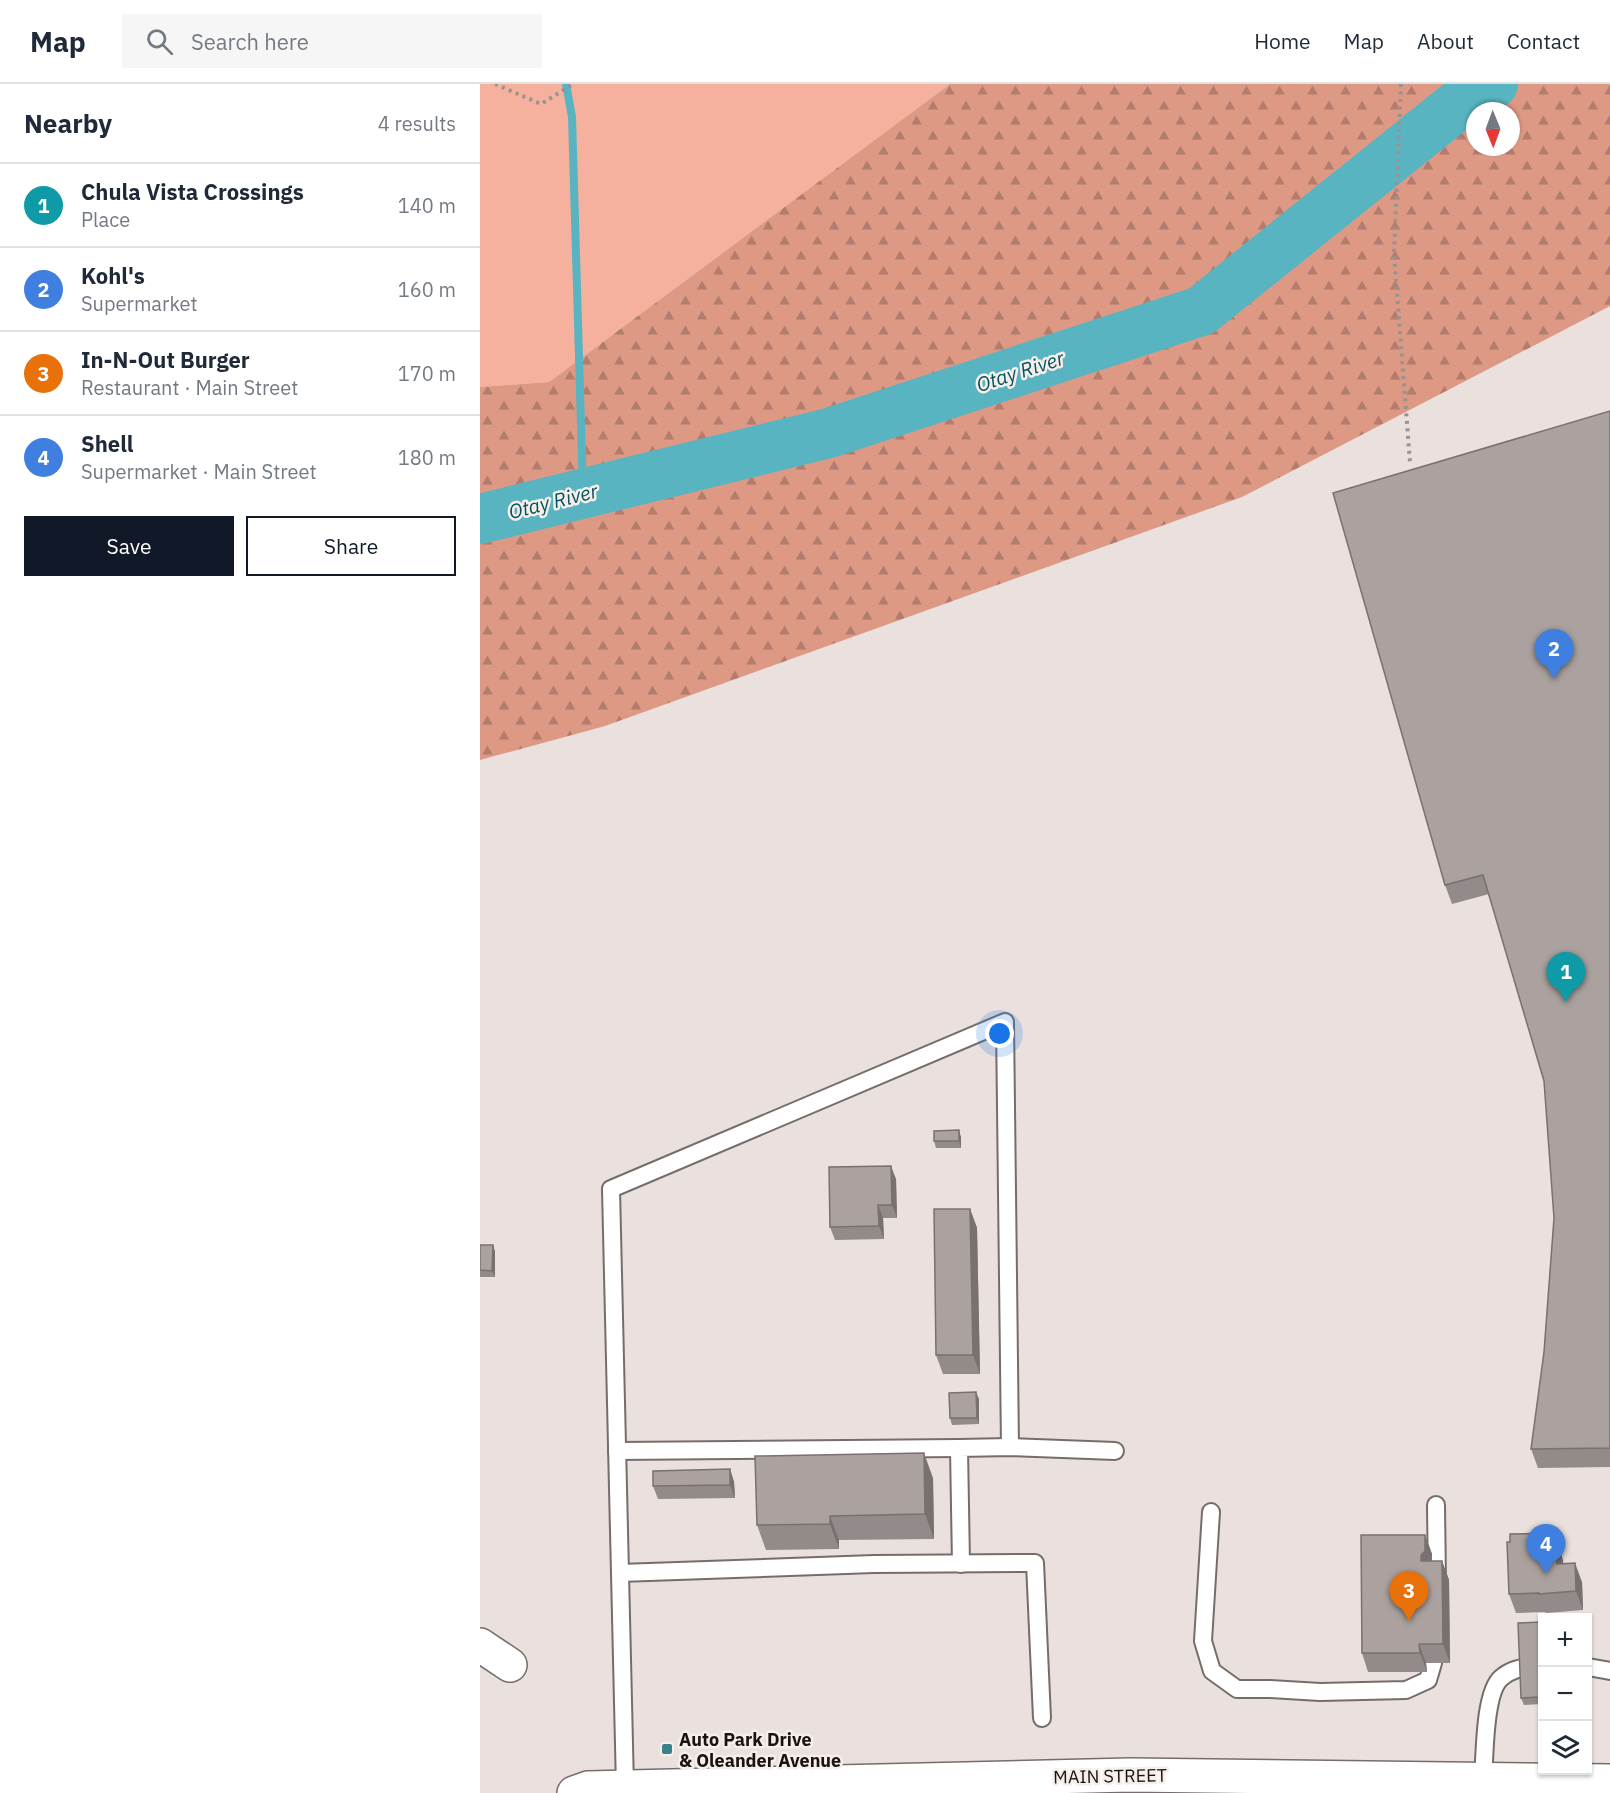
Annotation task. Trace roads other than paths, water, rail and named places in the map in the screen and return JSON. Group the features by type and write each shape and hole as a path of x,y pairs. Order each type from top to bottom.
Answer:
{"main road":[{"path":"480,1645 510,1665"},
{"name":"MAIN STREET","path":"574,1793 588,1788 625,1787 766,1789 1483,1779 1610,1781"}],"lane":[{"path":"625,1787 610,1189 1005,1022 1010,1447"},
{"path":"617,1451 1010,1447 1115,1450"},
{"path":"959,1448 961,1564"},
{"path":"1436,1505 1436,1604"},
{"path":"1211,1512 1203,1641 1212,1671 1237,1689 1320,1692 1406,1690 1428,1680 1433,1663 1435,1627"},
{"path":"620,1573 874,1564 1035,1563 1042,1718"},
{"path":"1483,1779 1489,1701 1499,1679 1515,1669 1532,1666"},
{"path":"1592,1668 1610,1671"}],"waterway":[{"path":"566,84 572,117 583,494"},
{"name":"Otay River","path":"480,519 829,433 1201,311 1465,99 1493,84"}],"place":[{"name":"Kohl's","path":"1554,679"},
{"name":"Chula Vista Crossings","path":"1566,1002"},
{"name":"Shell","path":"1546,1574"},
{"name":"In-N-Out Burger","path":"1409,1621"},
{"name":"Auto Park Drive & Oleander Avenue","path":"667,1749"}]}
